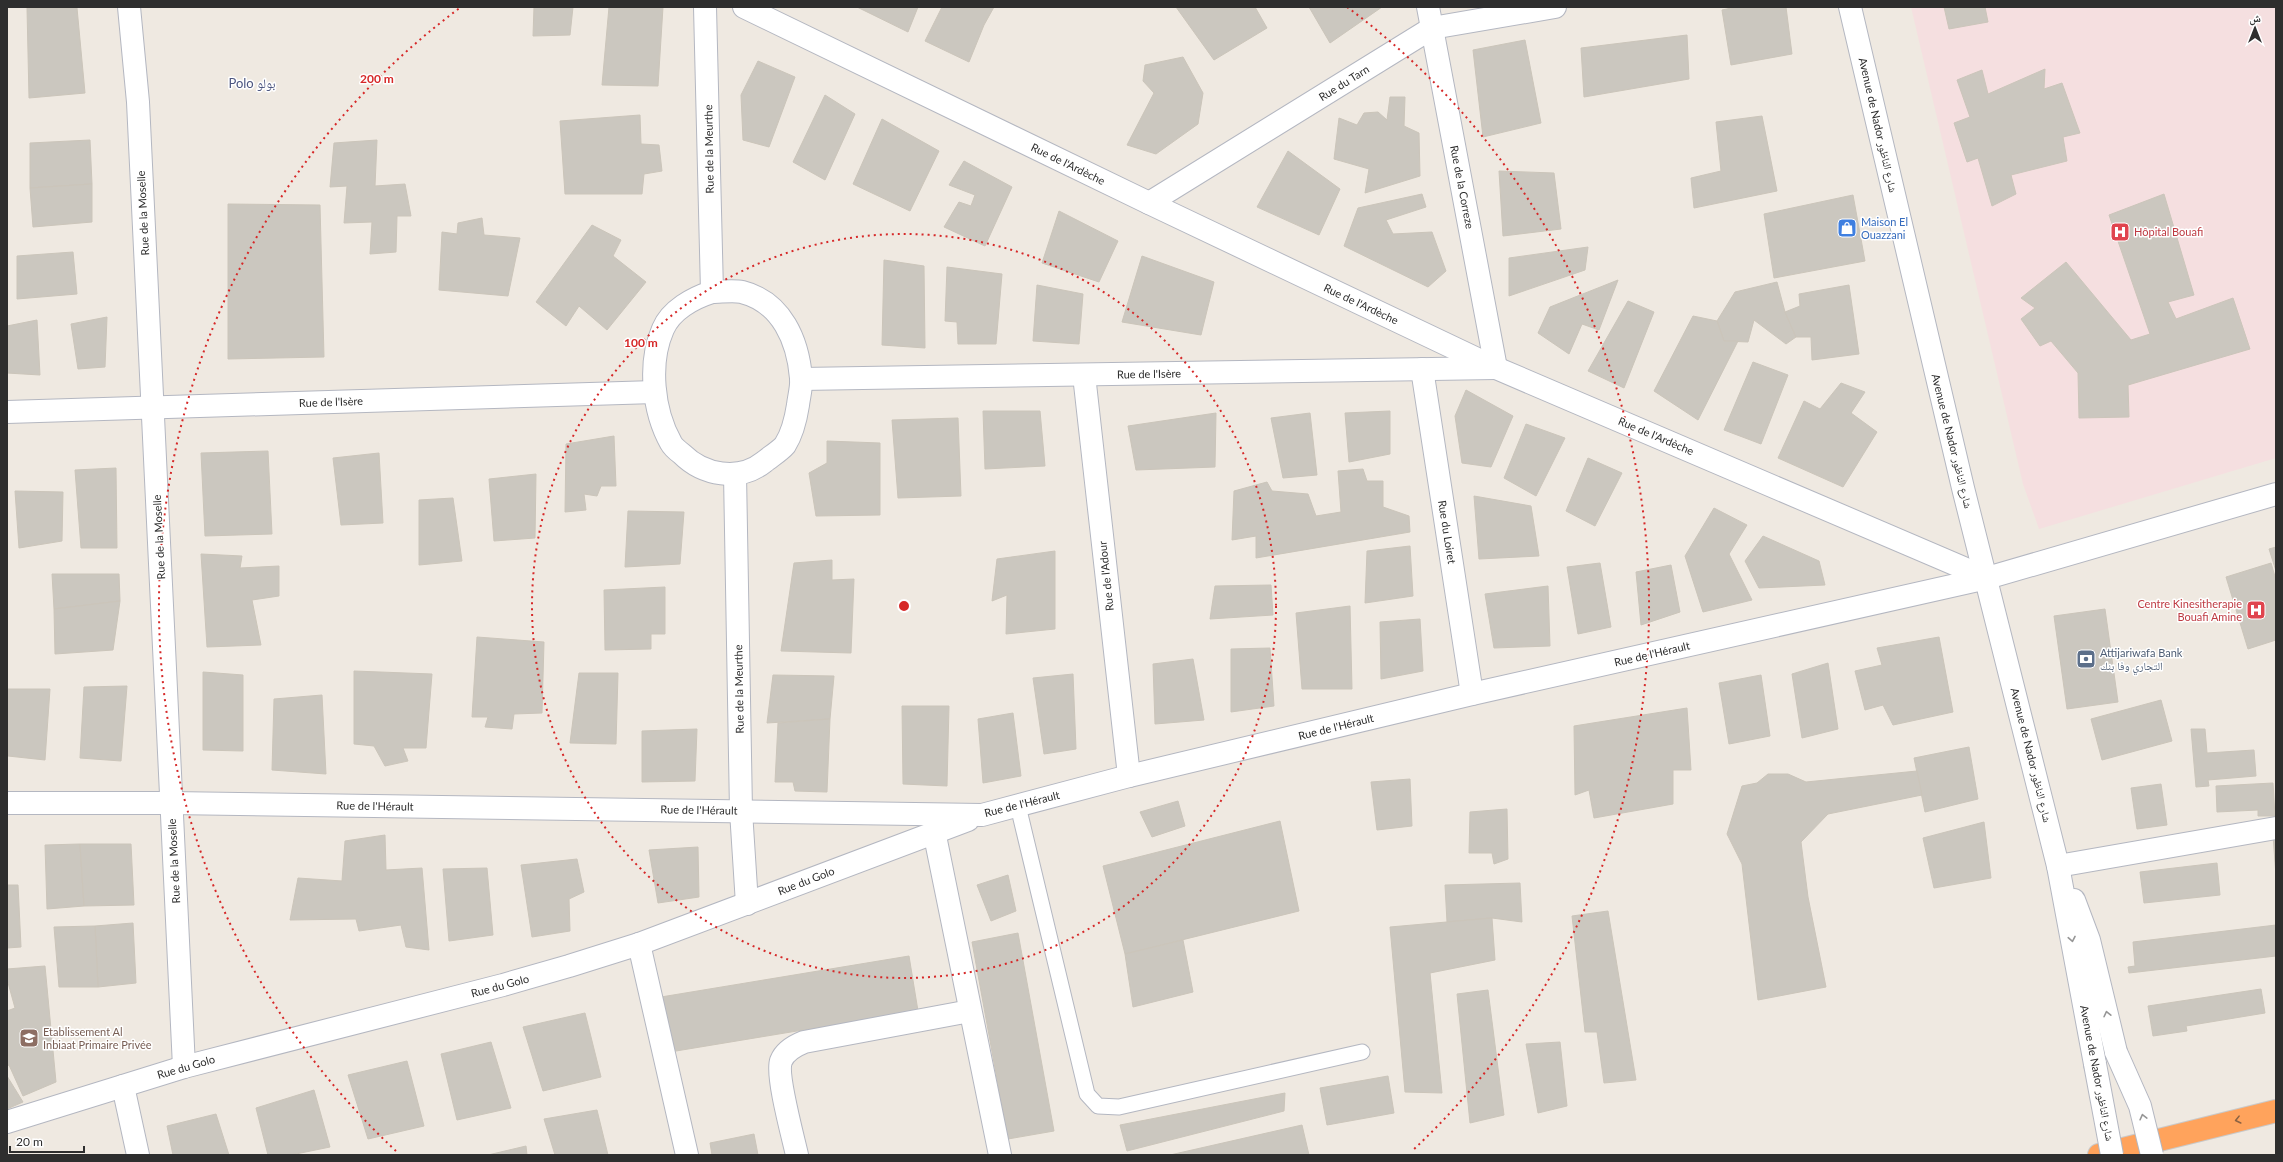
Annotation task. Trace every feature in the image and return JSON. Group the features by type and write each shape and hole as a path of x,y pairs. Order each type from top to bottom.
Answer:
{"highway":[{"path":"2099,1155 2276,1111"}],"street":[{"name":"Rue de la Moselle","path":"129,7 138,102 184,1067"},
{"name":"Rue de la Meurthe","path":"705,7 712,292"},
{"name":"Rue de la Correze","path":"1428,7 1496,368"},
{"name":"Rue du Tarn","path":"1149,203 1432,28 1555,7"},
{"name":"Avenue de Nador شارع الناظور","path":"1850,7 1963,488 1987,578 2059,870 2112,1155"},
{"name":"Rue de l'Ardèche","path":"750,8 1149,203 1496,368 1987,578"},
{"path":"712,292 741,292 763,301 781,317 794,342 801,379 796,418 784,445 756,468 735,474 714,472 692,464 671,444 660,417 655,392 655,360 663,328 679,308 699,296 712,292"},
{"name":"Rue de l'Isère","path":"801,379 1496,368"},
{"name":"Rue du Loiret","path":"1422,369 1472,694"},
{"name":"Rue de l'Adour","path":"1084,375 1129,776"},
{"name":"Rue de l'Isère","path":"7,412 655,392"},
{"name":"Rue de la Meurthe","path":"735,474 741,811 747,904"},
{"name":"Rue de l'Hérault","path":"7,803 171,803 982,815 1129,776 1472,694 1987,578 2276,494"},
{"name":"Rue du Golo","path":"7,1122 184,1067 503,985 639,944 747,904 934,831 982,815"},
{"path":"2059,870 2276,828"},
{"path":"934,831 1000,1155"},
{"name":"Avenue de Nador شارع الناظور","path":"2059,870 2073,896 2085,927 2116,1052 2140,1106 2152,1155"},
{"path":"639,944 687,1155"},
{"path":"797,1155 779,1070 784,1055 792,1047 804,1042 970,1010"},
{"path":"123,1086 138,1155"}],"lane":[{"path":"1018,806 1087,1094 1098,1106 1119,1107 1362,1052"}],"shaded area":[{"name":"Hôpital Bouafi","path":"1911,7 2276,7 2276,458 2039,529 2023,484"}],"building":[{"path":"534,7 573,7 570,35 533,36"},
{"path":"609,7 663,7 658,86 602,85"},
{"path":"857,7 918,7 908,32"},
{"path":"942,7 994,7 984,25 969,62 925,41"},
{"path":"1176,7 1255,7 1267,28 1214,60"},
{"path":"1309,7 1382,7 1330,43"},
{"path":"1736,7 1786,7 1792,54 1731,65 1722,10"},
{"path":"1944,7 1985,7 1988,22 1949,29"},
{"path":"27,8 77,8 85,93 29,98"},
{"path":"1687,35 1689,79 1584,97 1581,48"},
{"path":"1525,40 1541,123 1483,137 1473,50"},
{"path":"1183,57 1203,93 1198,124 1156,154 1127,145 1154,93 1143,81 1145,65"},
{"path":"758,61 795,77 769,147 743,140 741,95"},
{"path":"2045,69 2044,89 2062,83 2080,133 2063,137 2067,161 2011,175 2016,194 1992,206 1978,158 1967,162 1954,123 1970,117 1957,80 1982,70 1988,94"},
{"path":"825,95 855,114 825,180 793,162"},
{"path":"1390,97 1405,97 1404,126 1419,133 1420,176 1365,193 1369,169 1334,159 1339,118 1357,125 1364,113 1378,112 1387,120"},
{"path":"640,115 641,144 659,145 662,171 644,174 642,194 565,194 560,121"},
{"path":"1762,116 1777,191 1694,208 1691,178 1721,171 1716,122"},
{"path":"882,119 939,151 910,211 853,184"},
{"path":"90,140 92,184 30,188 30,143"},
{"path":"377,140 375,186 405,184 411,216 397,216 396,252 370,254 372,222 344,223 347,186 330,187 334,143"},
{"path":"1288,151 1340,189 1319,235 1257,207"},
{"path":"964,161 1012,187 985,246 944,227 959,202 971,206 975,195 949,185"},
{"path":"1499,171 1554,173 1561,229 1503,236"},
{"path":"92,184 92,222 33,227 30,188"},
{"path":"1422,194 1426,207 1386,220 1393,234 1432,232 1446,271 1428,287 1344,246 1358,208"},
{"path":"2164,194 2194,295 2168,302 2176,319 2233,298 2250,349 2128,385 2129,417 2079,418 2078,373 2051,341 2040,346 2021,319 2035,308 2021,298 2066,262 2131,340 2150,334 2109,215"},
{"path":"1853,195 1865,261 1774,278 1764,214"},
{"path":"228,204 320,205 324,357 228,359"},
{"path":"1059,211 1118,241 1099,282 1042,263"},
{"path":"482,218 484,235 520,238 508,296 439,290 442,232 457,234 458,223"},
{"path":"592,225 621,240 613,256 646,282 607,330 579,306 566,326 536,302"},
{"path":"1588,247 1585,270 1509,296 1509,258"},
{"path":"73,252 77,294 17,299 17,256"},
{"path":"1142,256 1214,282 1201,335 1122,322"},
{"path":"884,260 924,266 925,348 882,345"},
{"path":"947,267 1002,274 996,344 958,344 957,322 945,321"},
{"path":"1618,280 1599,330 1582,324 1569,354 1538,333 1550,307"},
{"path":"1777,282 1785,312 1796,337 1786,344 1754,320 1748,342 1724,341 1717,321 1735,292"},
{"path":"1037,285 1083,294 1079,344 1033,341"},
{"path":"1849,285 1859,354 1812,360 1811,337 1796,337 1785,312 1800,306 1799,294"},
{"path":"1628,301 1654,312 1624,388 1588,371"},
{"path":"1693,316 1717,321 1724,341 1738,341 1698,420 1654,391"},
{"path":"107,317 105,367 78,369 71,324"},
{"path":"37,320 40,375 7,373 7,326"},
{"path":"1753,362 1788,375 1761,444 1724,430"},
{"path":"1841,383 1865,392 1851,413 1877,432 1843,487 1778,458 1804,401 1820,409"},
{"path":"1466,390 1513,416 1491,467 1462,463 1455,416"},
{"path":"983,411 1040,411 1045,466 985,469"},
{"path":"1390,411 1390,454 1349,462 1345,413"},
{"path":"1216,413 1215,467 1136,470 1128,426"},
{"path":"1310,413 1317,475 1283,478 1271,418"},
{"path":"958,418 961,496 898,498 892,420"},
{"path":"1526,424 1565,438 1536,496 1504,478"},
{"path":"614,436 616,486 601,486 597,496 584,494 586,510 565,512 566,444"},
{"path":"827,441 880,443 880,515 816,516 809,473 827,463"},
{"path":"268,451 272,534 205,536 201,453"},
{"path":"379,453 383,523 341,525 333,458"},
{"path":"1588,458 1622,473 1595,526 1566,511"},
{"path":"116,468 117,548 81,548 75,470"},
{"path":"1363,469 1367,481 1383,481 1383,507 1409,516 1410,532 1256,558 1256,536 1232,540 1234,491 1267,482 1272,491 1308,494 1316,516 1341,512 1338,471"},
{"path":"536,474 535,538 494,541 489,479"},
{"path":"15,491 63,492 62,541 19,548"},
{"path":"1474,496 1531,506 1539,556 1479,559"},
{"path":"453,498 462,561 419,565 419,500"},
{"path":"1714,508 1747,525 1729,554 1752,600 1703,612 1685,556"},
{"path":"628,511 684,512 680,564 625,567"},
{"path":"1763,536 1819,561 1825,585 1759,588 1745,561"},
{"path":"1410,546 1413,596 1365,603 1367,551"},
{"path":"2276,547 2276,571 2269,549"},
{"path":"1055,551 1055,629 1006,634 1007,595 992,601 997,559"},
{"path":"201,554 242,556 240,568 279,566 279,596 252,600 261,645 207,647"},
{"path":"832,560 832,580 854,579 851,653 781,651 794,563"},
{"path":"1600,563 1611,627 1578,634 1567,567"},
{"name":"Centre Kinesitherapie Bouafi Amine","path":"2271,563 2276,580 2276,640 2248,649 2226,577"},
{"path":"1671,565 1680,612 1641,625 1636,572"},
{"path":"52,574 119,574 120,601 54,609"},
{"path":"1271,585 1273,615 1210,619 1215,586"},
{"path":"1548,586 1550,646 1494,648 1485,594"},
{"path":"665,587 665,634 651,634 651,649 605,650 604,590"},
{"path":"120,601 113,650 55,654 54,609"},
{"path":"1350,606 1352,689 1302,689 1296,613"},
{"path":"2105,609 2118,702 2067,709 2054,616"},
{"path":"1420,619 1423,671 1381,679 1380,622"},
{"path":"477,637 544,642 542,713 514,714 512,729 485,727 488,717 472,717"},
{"path":"1939,637 1953,712 1893,725 1883,705 1865,710 1855,671 1882,665 1877,648"},
{"path":"1270,648 1274,706 1231,712 1231,649"},
{"path":"1193,659 1204,720 1155,724 1153,664"},
{"path":"1828,663 1838,729 1802,738 1792,674"},
{"path":"354,671 432,674 426,748 403,748 408,761 385,766 374,746 354,744"},
{"path":"203,672 243,675 243,751 203,750"},
{"path":"579,673 618,673 616,744 570,743"},
{"path":"1073,674 1076,749 1044,754 1033,678"},
{"path":"773,675 834,676 830,719 767,723"},
{"path":"1761,675 1770,736 1729,744 1719,683"},
{"path":"127,686 121,761 80,758 84,687"},
{"path":"7,689 50,689 45,760 8,756"},
{"path":"322,695 326,774 272,770 274,699"},
{"path":"2161,700 2172,741 2102,760 2091,719"},
{"path":"902,706 949,706 947,786 903,784"},
{"path":"1687,708 1691,770 1673,770 1673,804 1594,818 1589,790 1575,795 1574,726"},
{"path":"1013,713 1021,776 983,783 978,719"},
{"path":"830,719 827,792 795,791 793,782 775,782 778,723"},
{"path":"697,729 695,781 642,782 642,731"},
{"path":"2191,729 2205,729 2207,753 2254,750 2256,776 2208,780 2209,786 2196,787"},
{"path":"1969,747 1978,799 1925,812 1914,758"},
{"path":"1917,771 1922,795 1828,814 1801,842 1808,897 1826,987 1758,1000 1742,864 1727,834 1742,786 1757,783 1768,774 1788,774 1806,782"},
{"path":"1410,779 1412,826 1377,830 1371,782"},
{"path":"2273,783 2275,816 2258,816 2258,810 2217,812 2216,786"},
{"path":"2161,784 2167,825 2137,829 2131,788"},
{"path":"1178,801 1185,826 1152,837 1140,812"},
{"path":"1507,809 1508,859 1494,864 1492,853 1469,853 1470,812"},
{"path":"1280,821 1299,911 1125,954 1103,866"},
{"path":"1984,822 1991,878 1934,888 1923,838"},
{"path":"385,835 386,870 422,868 429,950 406,947 401,925 359,931 356,919 290,920 298,878 342,881 345,841"},
{"path":"2273,835 2276,835 2276,876"},
{"path":"80,844 84,906 47,909 45,845"},
{"path":"80,844 131,844 134,905 84,906"},
{"path":"698,847 699,897 658,903 649,850"},
{"path":"577,859 584,892 569,899 570,931 532,937 521,865"},
{"path":"2217,863 2220,895 2144,903 2140,872"},
{"path":"487,868 493,935 449,941 443,869"},
{"path":"1008,875 1016,911 991,921 977,885"},
{"path":"1520,883 1522,922 1492,918 1447,922 1445,885"},
{"path":"7,885 18,885 21,947 7,948"},
{"path":"1608,911 1636,1080 1604,1083 1597,1032 1585,1032 1572,916"},
{"path":"1492,918 1495,960 1430,973 1442,1093 1405,1092 1390,927"},
{"path":"133,923 136,983 98,987 95,926"},
{"path":"2276,925 2276,956 2129,973 2128,967 2135,966 2133,942"},
{"path":"95,926 98,987 59,987 54,927"},
{"path":"1018,933 1054,1131 1008,1139 972,942"},
{"path":"1183,940 1193,992 1133,1007 1125,954"},
{"path":"909,956 918,1011 670,1052 661,997"},
{"name":"Etablissement Al Inbiaat Primaire Privée","path":"45,966 56,1082 23,1096 9,1065 7,1066 7,1011 15,1008 7,979 7,969"},
{"path":"2261,989 2265,1013 2186,1026 2187,1031 2153,1036 2148,1006"},
{"path":"1488,990 1504,1115 1470,1123 1457,994"},
{"path":"585,1013 601,1077 543,1091 523,1027"},
{"path":"491,1042 511,1108 457,1120 441,1054"},
{"path":"1560,1042 1567,1106 1538,1113 1526,1044"},
{"path":"407,1061 424,1126 368,1139 348,1075"},
{"path":"7,1076 23,1102 7,1109"},
{"path":"1388,1076 1394,1113 1327,1125 1320,1088"},
{"path":"314,1090 330,1147 291,1155 268,1155 256,1108"},
{"path":"1285,1093 1284,1111 1127,1151 1120,1125"},
{"path":"597,1110 608,1155 555,1155 544,1119"},
{"path":"216,1114 229,1155 173,1155 167,1126"},
{"path":"1302,1125 1309,1155 1170,1155"},
{"path":"754,1134 758,1155 712,1155 710,1143"},
{"path":"526,1146 527,1155 488,1155"}],"place":[{"name":"Maison El Ouazzani","path":"1847,228"},
{"name":"Hôpital Bouafi","path":"2120,232"},
{"name":"Centre Kinesitherapie Bouafi Amine","path":"2256,610"},
{"name":"Attijariwafa Bank التجاري وفا بنك","path":"2086,659"},
{"name":"Etablissement Al Inbiaat Primaire Privée","path":"29,1038"}],"district":[{"name":"Polo بولو","path":"252,83"}]}
